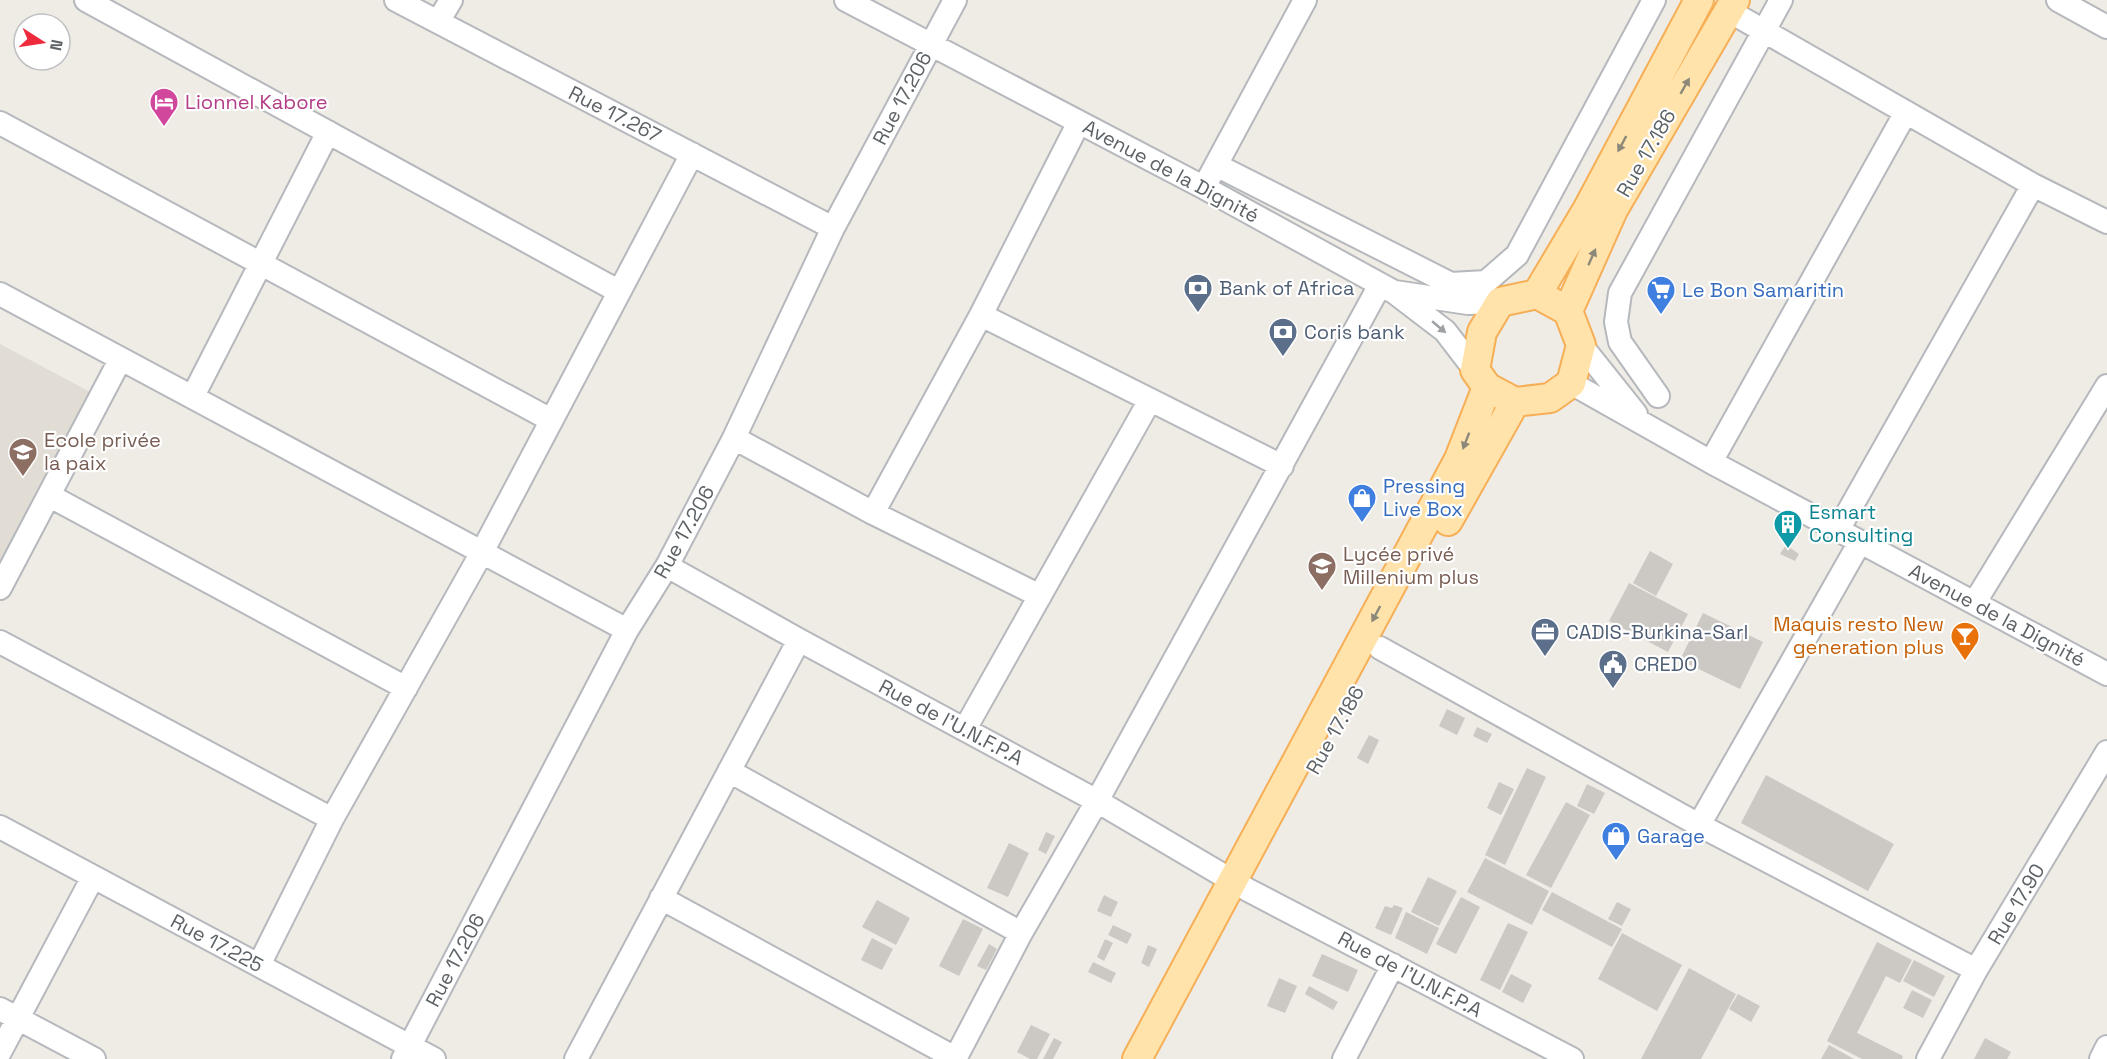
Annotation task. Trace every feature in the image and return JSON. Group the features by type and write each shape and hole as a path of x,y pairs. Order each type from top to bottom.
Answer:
{"main road":[{"path":"1537,294 1587,210 1699,0"},
{"name":"Rue 17.186","path":"1568,311 1613,210 1732,5"},
{"path":"1137,1059 1240,886 1459,459 1481,378 1482,332 1500,302 1537,294 1568,311 1581,345 1571,382 1550,398 1515,402 1481,378"},
{"name":"Rue 17.186","path":"1158,1059 1240,886 1380,648 1515,402"}],"street":[{"path":"86,0 118,8 328,132 618,291"},
{"name":"Rue 17.267","path":"396,0 833,228"},
{"path":"438,22 451,0"},
{"name":"Avenue de la Dignité","path":"846,0 1203,187 1387,288 1445,331 1481,378"},
{"name":"Rue 17.206","path":"406,1053 627,630 667,566 734,438 833,228 955,0"},
{"path":"1203,187 1305,0"},
{"path":"1216,165 1451,284 1486,282 1517,255 1654,0"},
{"path":"1658,396 1620,342 1616,322 1620,293 1781,0"},
{"path":"2058,0 2107,27"},
{"path":"1732,5 1765,32 2033,185 2107,222"},
{"path":"1711,462 1906,112"},
{"path":"873,513 981,315 1079,122"},
{"path":"0,123 551,420"},
{"path":"193,396 328,132"},
{"path":"259,965 332,819 481,554 618,291 693,154"},
{"path":"1838,530 2033,185"},
{"path":"661,898 955,1058 1021,933 1097,801 1282,466 1387,288 1468,303 1500,302"},
{"path":"0,294 120,360 193,396 481,554 627,630"},
{"path":"981,315 1282,466"},
{"path":"1581,345 1644,425"},
{"path":"0,588 120,360"},
{"name":"Avenue de la Dignité","path":"1571,382 1711,462 2107,674"},
{"path":"1975,602 2104,399"},
{"path":"965,729 1150,400"},
{"path":"734,438 873,513 1040,597"},
{"path":"50,496 406,688"},
{"path":"1699,825 1860,542"},
{"name":"Rue de l'U.N.F.P.A","path":"667,566 1097,801 1240,886 1572,1059"},
{"path":"576,1059 799,640"},
{"path":"0,642 332,819"},
{"path":"1380,648 1699,825 1976,970"},
{"name":"Rue 17.90","path":"1928,1059 1976,970 2107,752"},
{"path":"729,771 1021,933"},
{"name":"Rue 17.225","path":"0,827 259,965 406,1053 434,1059"},
{"path":"0,1053 9,1014 93,877"},
{"path":"1344,1059 1393,965"},
{"path":"9,1014 94,1059"},
{"path":"2101,1059 2107,1047"}],"shaded area":[{"name":"Ecole privée la paix","path":"0,344 92,393 0,563"}],"building":[{"name":"Esmart Consulting","path":"1786,545 1799,554 1795,561 1780,554"},
{"path":"1650,551 1673,564 1656,596 1633,583"},
{"path":"1629,583 1688,614 1668,652 1609,621"},
{"path":"1703,613 1763,642 1740,689 1680,660"},
{"path":"1447,709 1465,718 1457,735 1439,726"},
{"path":"1477,727 1492,734 1487,743 1473,736"},
{"path":"1369,735 1379,740 1368,764 1357,758"},
{"path":"1527,768 1546,777 1505,865 1485,855"},
{"path":"1766,775 1894,844 1868,891 1741,823"},
{"path":"1499,782 1514,789 1501,815 1487,808"},
{"path":"1587,784 1605,793 1594,814 1577,806"},
{"path":"1566,802 1590,815 1551,888 1526,875"},
{"path":"1046,832 1055,836 1046,854 1038,850"},
{"path":"1009,843 1029,853 1008,897 987,888"},
{"path":"1485,858 1549,891 1532,925 1467,892"},
{"path":"1428,877 1457,891 1439,926 1411,912"},
{"path":"1552,892 1622,929 1612,947 1542,910"},
{"path":"1104,895 1118,902 1111,917 1097,911"},
{"path":"1461,897 1480,907 1456,954 1436,944"},
{"path":"877,900 910,918 896,945 862,927"},
{"path":"1617,902 1631,909 1622,926 1608,919"},
{"path":"1394,905 1403,908 1391,935 1375,928 1385,906 1392,908"},
{"path":"1406,912 1439,928 1427,954 1395,938"},
{"path":"963,919 983,929 959,976 939,966"},
{"path":"1508,923 1528,932 1500,990 1480,980"},
{"path":"1113,925 1132,934 1127,944 1108,935"},
{"path":"1622,933 1682,965 1657,1011 1598,979"},
{"path":"872,938 893,949 882,970 861,960"},
{"path":"1105,939 1113,943 1104,961 1097,957"},
{"path":"1877,942 1912,960 1900,983 1886,976 1857,1033 1903,1056 1902,1059 1862,1059 1827,1041"},
{"path":"989,944 997,949 986,970 977,966"},
{"path":"1148,945 1157,949 1149,967 1141,963"},
{"path":"1322,954 1358,970 1348,992 1312,976"},
{"path":"1914,960 1945,976 1934,997 1903,981"},
{"path":"1093,962 1116,973 1111,983 1088,972"},
{"path":"1689,968 1736,994 1701,1059 1641,1059"},
{"path":"1511,974 1532,985 1523,1003 1502,992"},
{"path":"1279,978 1297,986 1285,1013 1267,1006"},
{"path":"1309,986 1338,1002 1333,1010 1305,994"},
{"path":"1912,990 1932,1000 1923,1018 1903,1008"},
{"path":"1738,994 1760,1006 1751,1022 1729,1009"},
{"path":"1031,1025 1050,1034 1037,1059 1030,1059 1017,1052"},
{"path":"1054,1038 1062,1042 1053,1059 1043,1059"},
{"path":"1985,1038 2011,1052 2007,1059 1974,1059"},
{"path":"1829,1045 1854,1059 1821,1059"}],"place":[{"name":"Lionnel Kabore","path":"164,128"},
{"name":"Bank of Africa","path":"1198,314"},
{"name":"Le Bon Samaritin","path":"1661,316"},
{"name":"Coris bank","path":"1283,358"},
{"name":"Ecole privée la paix","path":"23,478"},
{"name":"Pressing Live Box","path":"1362,524"},
{"name":"Esmart Consulting","path":"1788,550"},
{"name":"Lycée privé Millenium plus","path":"1322,592"},
{"name":"CADIS-Burkina-Sarl","path":"1545,658"},
{"name":"Maquis resto New generation plus","path":"1965,662"},
{"name":"CREDO","path":"1613,690"},
{"name":"Garage","path":"1616,862"}]}
